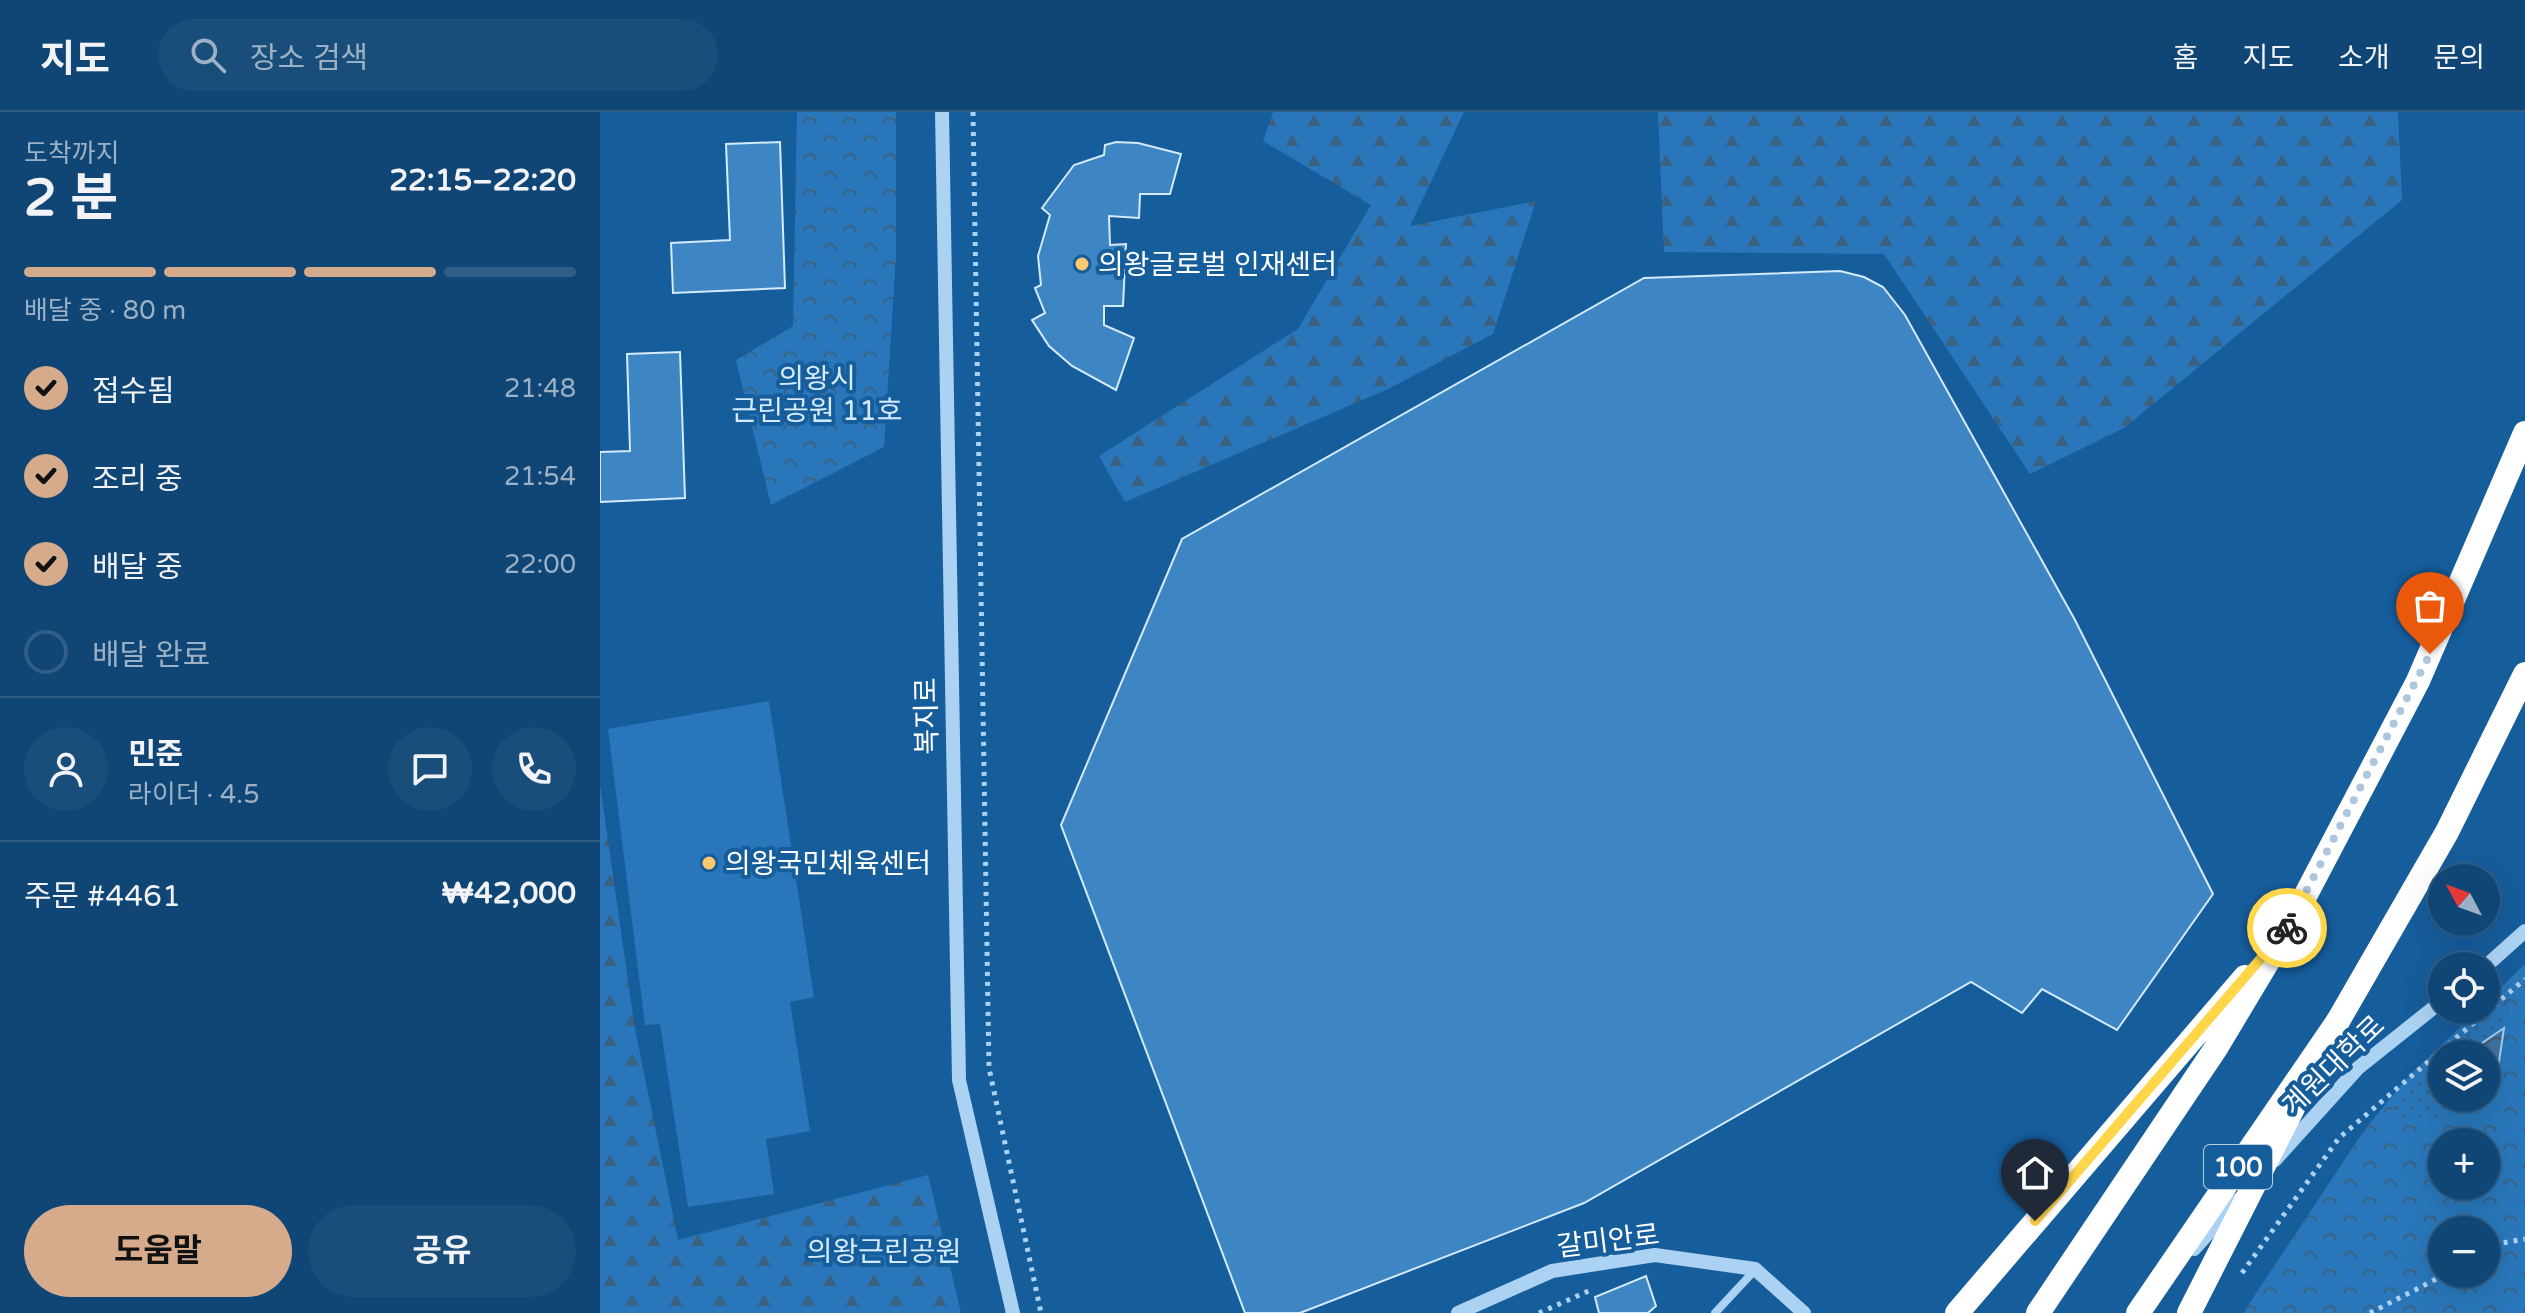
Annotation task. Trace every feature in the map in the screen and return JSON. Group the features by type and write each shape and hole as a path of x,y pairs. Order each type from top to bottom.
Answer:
{"highway":[{"path":"2038,1313 2216,1048 2291,923 2418,681 2525,433"},
{"name":"100","path":"2137,1313 2338,1021 2447,832 2525,674"},
{"path":"1957,1313 2291,923"},
{"path":"2189,1313 2338,1021"}],"street":[{"name":"복지로","path":"942,112 959,1080 1013,1313"},
{"path":"2500,953 2525,931"},
{"name":"계원대학로","path":"2137,1313 2358,1068 2428,1012"},
{"name":"갈미안로","path":"1458,1313 1552,1271 1655,1255 1755,1269"},
{"path":"1715,1313 1755,1269 1804,1313"}],"path":[{"path":"973,112 989,1068 1041,1313"},
{"path":"2241,1275 2339,1138 2525,979"},
{"path":"2500,1243 2525,1239"},
{"path":"2370,1313 2428,1283"},
{"path":"1539,1313 1596,1288"}],"green space":[{"name":"의왕시 근린공원 11호","path":"797,112 896,112 896,255 884,447 771,505 736,360 793,326"},
{"path":"1273,112 1464,112 1410,226 1536,201 1493,334 1388,389 1125,502 1099,456 1298,329 1371,205 1263,141"},
{"path":"1658,112 2398,112 2402,200 2124,428 2030,474 1884,254 1664,252"},
{"name":"의왕국민체육센터","path":"769,701 814,997 790,1002 810,1131 766,1139 774,1194 688,1207 660,1024 645,1025 608,729"},
{"name":"의왕근린공원","path":"600,785 635,1029 678,1240 928,1175 961,1313 600,1313"},
{"path":"2525,964 2525,1313 2243,1313 2365,1129 2428,1058 2428,1112 2500,1112 2500,1040 2447,1040 2463,1024 2500,1024 2500,988"},
{"path":"2509,1004 2500,1057 2500,1040 2459,1040 2481,1024 2500,1024 2500,1010"},
{"path":"2428,1062 2428,1112 2452,1112 2437,1124 2390,1117 2409,1076"}],"water":[{"path":"2504,1028 2500,1055 2500,1040 2486,1040"}],"building":[{"path":"780,142 785,288 673,293 671,243 730,240 726,144"},
{"name":"의왕글로벌 인재센터","path":"1138,143 1181,154 1170,194 1140,194 1139,218 1109,216 1110,245 1126,244 1123,306 1104,306 1104,325 1134,338 1116,390 1072,366 1049,346 1032,320 1045,313 1035,288 1041,285 1038,256 1050,215 1042,208 1074,165 1104,155 1105,145"},
{"path":"1840,271 1864,277 1883,287 1905,315 2075,620 2213,894 2117,1030 2042,989 2022,1013 1971,982 1584,1203 1300,1313 1245,1313 1061,825 1182,539 1644,278"},
{"path":"680,352 685,498 600,502 600,452 630,451 627,354"},
{"path":"1646,1276 1656,1306 1648,1313 1599,1313 1595,1297"}],"way so far":[{"path":"2287,928 2430,654"}],"place":[{"name":"의왕글로벌 인재센터","path":"1082,264"},
{"name":"의왕국민체육센터","path":"709,863"}],"route":[{"path":"2035,1221 2287,928"}]}
